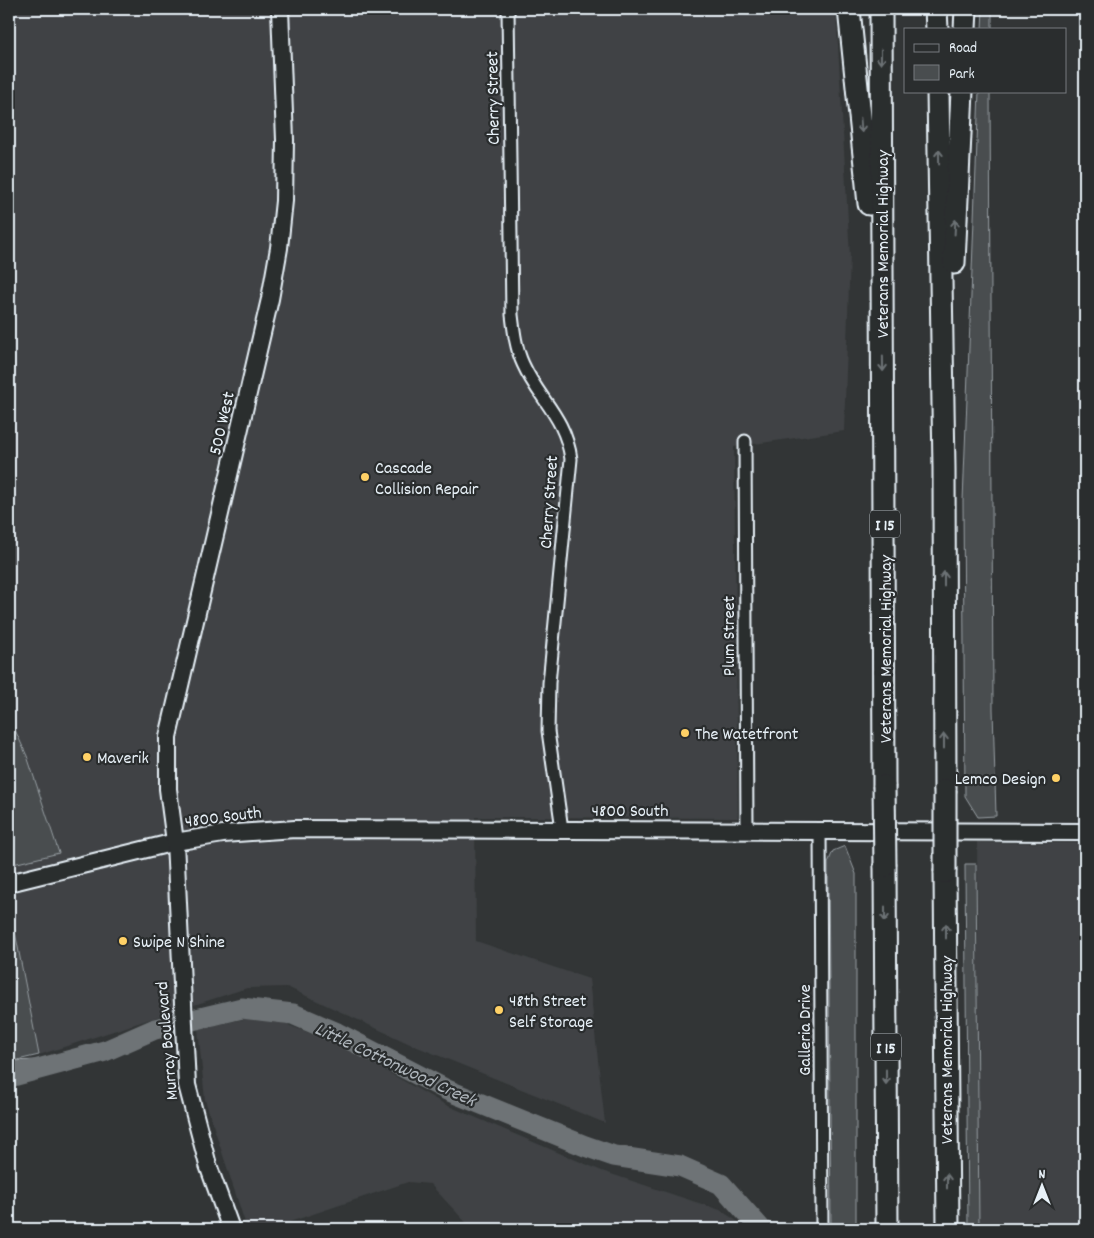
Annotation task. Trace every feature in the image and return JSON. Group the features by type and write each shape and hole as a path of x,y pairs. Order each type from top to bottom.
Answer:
{"highway":[{"path":"849,9 868,202 881,263"},
{"name":"Veterans Memorial Highway","path":"881,9 881,263 885,454 884,866 887,1229"},
{"path":"936,9 937,28"},
{"path":"965,28 966,9"},
{"name":"Veterans Memorial Highway","path":"938,92 944,468 944,790 948,1229"},
{"path":"944,468 962,92"}],"main road":[{"name":"500 West","path":"175,842 168,789 168,737 269,308 280,248 285,160 280,9"},
{"name":"4800 South","path":"9,883 175,842 223,834 294,828 1085,832"},
{"name":"Murray Boulevard","path":"175,842 183,1034 187,1084 193,1116 231,1229"}],"street":[{"name":"Cherry Street","path":"508,9 512,315 515,340 523,364 557,415 566,434 571,459 549,682 548,731 562,829"},
{"name":"Plum Street","path":"745,441 746,830"},
{"name":"Galleria Drive","path":"820,830 822,1229"}],"shaded area":[{"path":"9,9 836,9 850,256 844,431 734,447 738,818 475,817 476,941 589,979 605,1123 410,1044 287,987 247,988 39,1055 9,901 9,865 59,852 27,756 9,717"},
{"path":"977,842 1085,843 1085,1229 979,1229"},
{"path":"262,1015 338,1044 446,1105 602,1171 720,1210 749,1229 472,1229 430,1184 408,1182 269,1229 247,1229 205,1100 198,1029"},
{"path":"37,1060 12,1073 9,1075 9,1061"}],"green space":[{"path":"983,9 992,9 992,28 982,28"},
{"path":"979,92 990,92 993,709 996,816 978,817 965,796 963,501"},
{"path":"9,717 27,756 59,853 9,865"},
{"path":"845,846 856,874 856,1229 831,1229 828,863 833,851"},
{"path":"965,864 976,864 979,1229 968,1229"},
{"path":"9,901 39,1055 9,1062"}],"waterway":[{"name":"Little Cottonwood Creek","path":"9,1077 105,1051 155,1029 242,1008 293,1014 337,1033 447,1090 585,1146 614,1156 680,1166 721,1184 761,1229"}],"place":[{"name":"Cascade Collision Repair","path":"365,477"},
{"name":"The Watetfront","path":"685,733"},
{"name":"Maverik","path":"87,757"},
{"name":"Lemco Design","path":"1056,778"},
{"name":"Swipe N Shine","path":"123,941"},
{"name":"48th Street Self Storage","path":"499,1010"}]}
